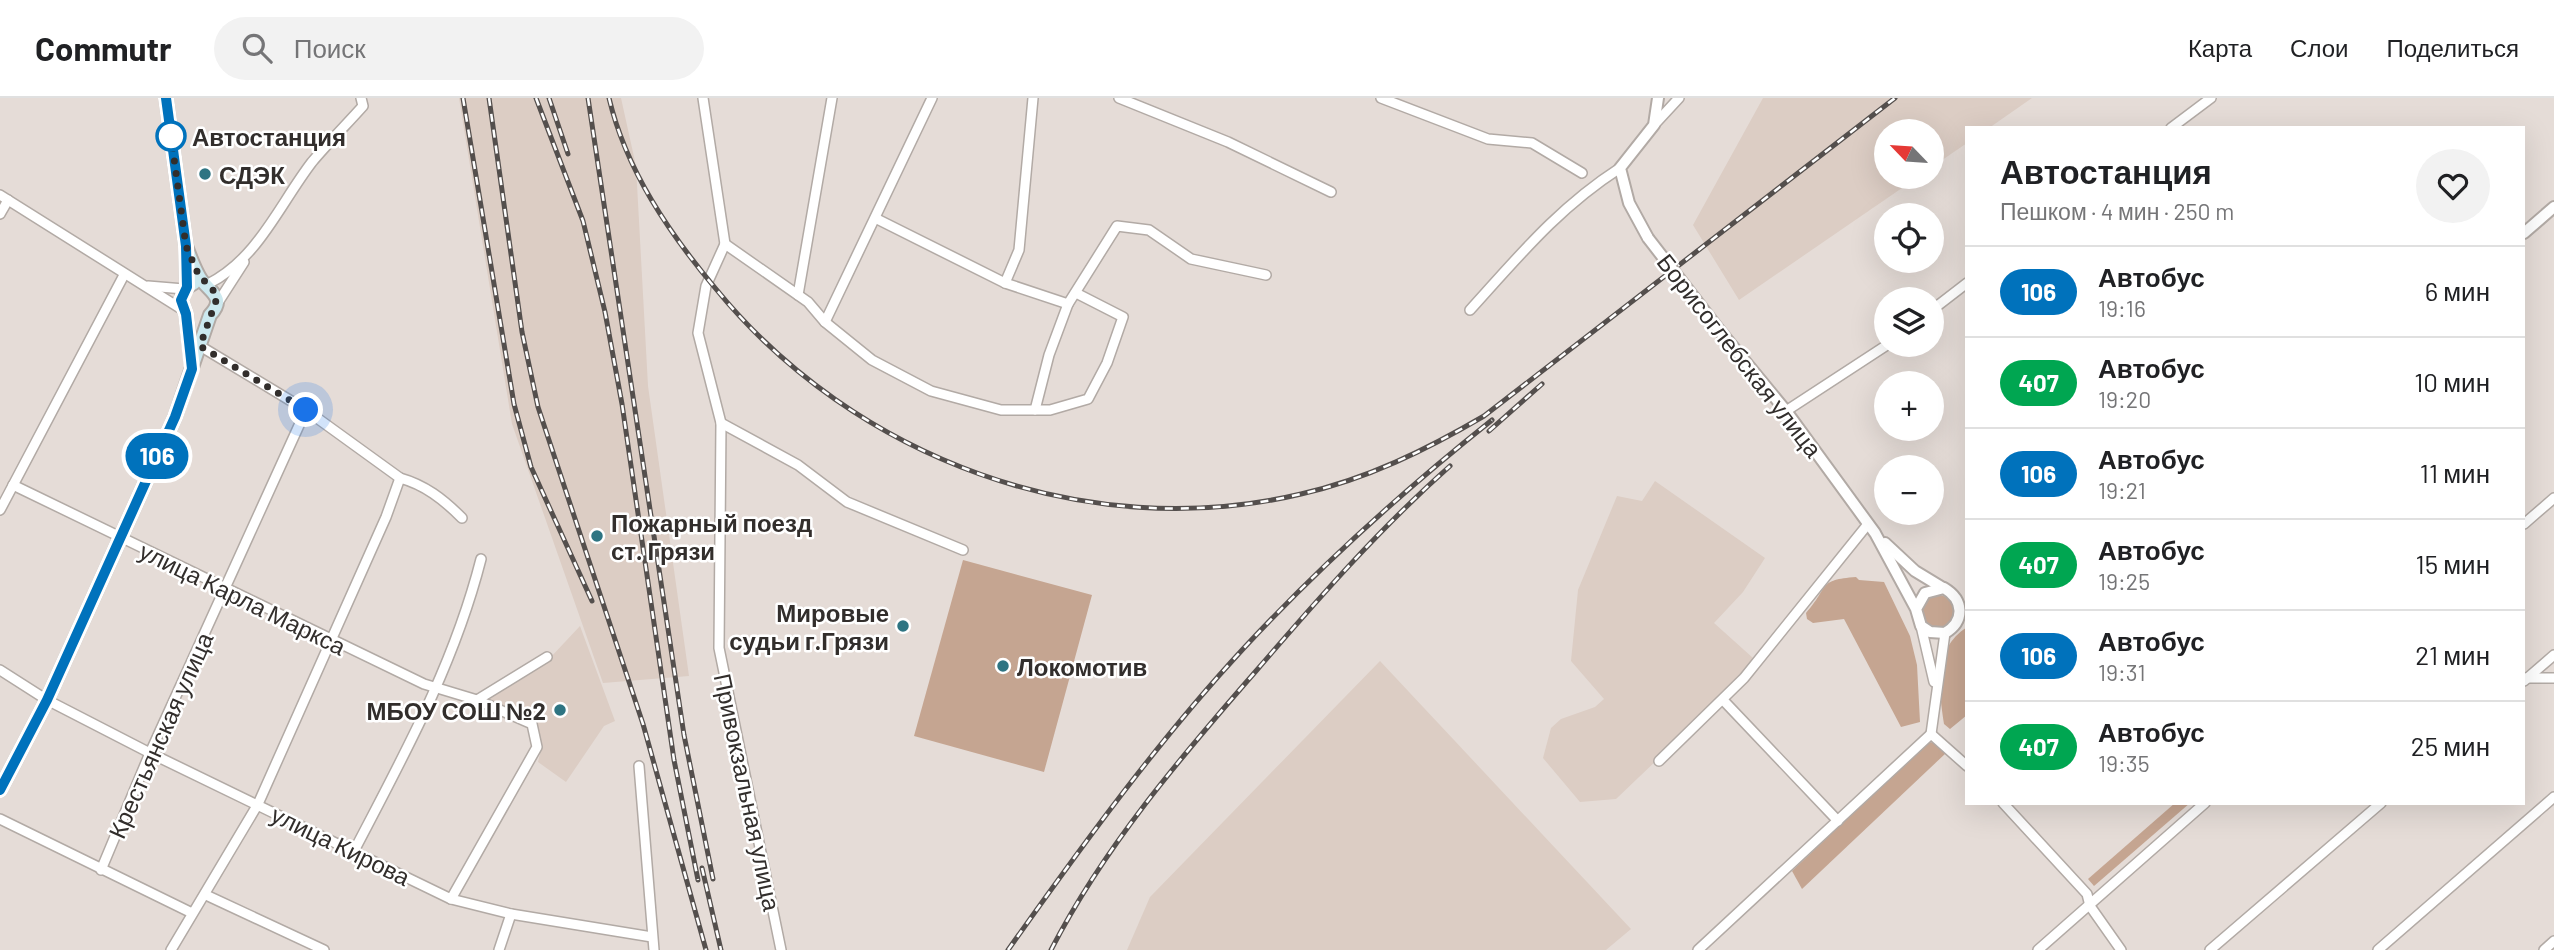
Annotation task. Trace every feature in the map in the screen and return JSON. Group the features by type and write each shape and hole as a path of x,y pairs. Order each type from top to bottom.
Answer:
{"main road":[{"path":"166,98 186,246 186,288 181,300 192,369"},
{"path":"0,790 47,700 175,417 214,310 216,293 206,283 186,246"},
{"path":"186,288 206,283"},
{"path":"185,312 198,319 214,310"}],"street":[{"path":"214,310 256,243 312,163 363,106 361,98"},
{"path":"703,98 725,244 798,295 825,322 872,360 931,391 1001,410 1050,410 1088,399 1107,363 1123,317 1076,293"},
{"path":"798,295 832,98"},
{"path":"825,322 877,219 932,98"},
{"path":"1005,283 1019,250 1033,98"},
{"path":"1119,98 1228,142 1331,192"},
{"path":"1381,98 1488,139 1532,143 1582,173"},
{"path":"1654,125 1658,98"},
{"path":"1470,310 1541,231 1580,194 1620,168 1679,98"},
{"path":"2174,126 2211,98"},
{"name":"Борисоглебская улица","path":"1620,168 1629,202 1648,238 1786,411 1872,528"},
{"path":"0,214 4,197 185,312"},
{"path":"2525,232 2554,207"},
{"path":"877,219 1005,283 1068,304"},
{"path":"1035,410 1049,355 1068,304 1117,226 1149,230 1191,259 1266,275"},
{"path":"206,283 240,262 256,243"},
{"name":"Привокзальная улица","path":"725,244 706,286 698,333 720,423 719,648 781,950"},
{"path":"0,510 124,275"},
{"path":"143,285 186,288"},
{"path":"1944,301 1965,285"},
{"path":"200,346 306,410 400,478 417,483 443,499 462,518"},
{"path":"1786,411 1874,353"},
{"name":"Крестьянская улица","path":"101,870 150,752 306,410"},
{"path":"720,423 798,465 847,502 963,550"},
{"path":"172,950 258,804 386,517 400,478"},
{"name":"улица Карла Маркса","path":"13,485 331,641 438,690 477,700 531,724 537,747 450,899"},
{"path":"2525,523 2554,498"},
{"path":"1872,528 1915,571 1965,599"},
{"path":"1872,528 1916,609 1935,693"},
{"path":"1659,761 1748,673 1872,528"},
{"path":"354,851 438,690 471,600 481,559"},
{"path":"1916,609 1925,593 1948,591"},
{"path":"1698,950 1931,734 1935,693 1949,630 1960,609 1948,591"},
{"path":"1921,626 1930,632 1965,626"},
{"path":"2525,678 2554,655"},
{"path":"477,700 547,657"},
{"name":"улица Кирова","path":"0,670 47,700 450,899 511,914 652,937"},
{"path":"2525,679 2554,678"},
{"path":"1723,700 1838,821"},
{"path":"1931,734 1965,764"},
{"path":"639,766 654,950"},
{"path":"2378,950 2554,797"},
{"path":"2005,805 2087,894 2090,905 2121,950"},
{"path":"2038,950 2204,805"},
{"path":"2210,950 2379,805"},
{"path":"0,819 192,913"},
{"path":"206,895 324,950"},
{"path":"499,950 511,914"},
{"path":"2543,950 2554,941"}],"shaded area":[{"path":"459,98 621,98 636,166 648,386 689,676 603,683 512,424"},
{"path":"1763,98 2032,98 1992,126 1965,126 1965,144 1944,159 1944,119 1874,119 1874,189 1901,189 1880,203 1874,203 1874,207 1739,300 1693,225"},
{"path":"1655,481 1765,558 1743,592 1714,623 1753,658 1726,694 1616,799 1580,802 1543,758 1551,728 1561,719 1595,707 1604,699 1571,661 1578,590 1617,496 1642,501"},
{"name":"Локомотив","path":"963,560 1092,595 1044,772 914,736"},
{"path":"1856,577 1859,580 1884,582 1910,636 1917,665 1920,722 1901,727 1844,619 1813,623 1807,619 1806,613 1825,586 1835,580"},
{"path":"1938,595 1949,600 1954,611 1949,622 1938,627 1927,622 1922,611 1927,600"},
{"name":"МБОУ СОШ №2","path":"580,626 615,721 604,726 566,782 538,762 541,749 534,722 485,700 549,659"},
{"path":"1965,629 1965,717 1950,729 1944,724 1940,671 1948,647"},
{"path":"1380,661 1631,929 1606,950 1127,950 1150,897"},
{"path":"1928,742 1937,743 1946,753 1802,889 1792,871"},
{"path":"2173,805 2188,805 2094,886 2088,879"}],"railway":[{"path":"463,98 514,404 531,467 592,601"},
{"path":"489,98 522,332 538,407 643,724 706,950"},
{"path":"536,98 583,221 605,312 622,404 674,760 698,880"},
{"path":"549,98 568,154"},
{"path":"588,98 684,735 713,879"},
{"path":"609,98 626,150 638,175 651,200 682,246 716,289 772,348 835,400 905,442 980,474 1058,496 1138,507 1220,507 1301,494 1373,472 1440,440 1484,416 1895,98"},
{"path":"1489,431 1542,384"},
{"path":"1008,950 1092,834 1211,684 1302,588 1363,530 1492,420"},
{"path":"1051,950 1119,839 1199,737 1350,565 1398,514 1450,466"},
{"path":"702,868 721,950"}],"bus line":[{"name":"106","path":"0,790 14,768 47,700 175,417 192,369 186,314 181,305 182,294 187,287 186,246 166,98"}],"place":[{"name":"Автостанция","path":"171,136"},
{"name":"СДЭК","path":"205,174"},
{"name":"Пожарный поезд ст. Грязи","path":"597,536"},
{"name":"Мировые судьи г.Грязи","path":"903,626"},
{"name":"Локомотив","path":"1003,666"},
{"name":"МБОУ СОШ №2","path":"560,710"}],"route":[{"path":"171,136 186,246 199,276 212,288 217,298 215,310 210,315 207,332 200,346 306,410"}]}
